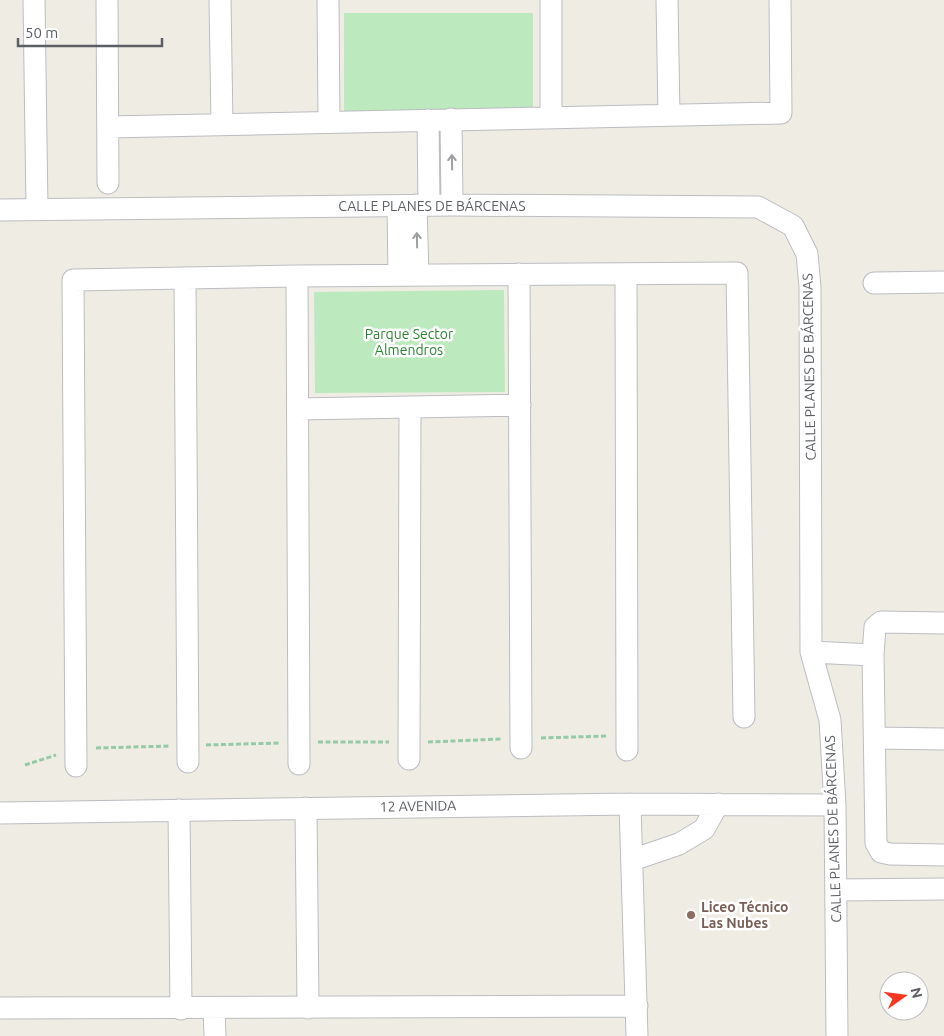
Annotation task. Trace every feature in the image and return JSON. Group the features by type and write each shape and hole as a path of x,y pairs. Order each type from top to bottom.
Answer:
{"street":[{"path":"34,0 37,209"},
{"path":"107,0 108,183"},
{"path":"220,0 222,124"},
{"path":"328,0 329,122"},
{"path":"551,0 551,117"},
{"path":"667,0 670,115"},
{"path":"108,127 782,113 780,0"},
{"path":"451,119 452,205"},
{"path":"408,275 414,206 428,120"},
{"name":"CALLE PLANES DE BÁRCENAS","path":"0,210 452,205 758,207 793,226 807,254 810,286 811,652 830,720 835,805 837,1036"},
{"path":"76,757 73,280 297,276 737,273 744,717"},
{"path":"519,274 521,743"},
{"path":"626,274 627,743"},
{"path":"297,276 299,764"},
{"path":"185,278 188,754"},
{"path":"874,283 944,282"},
{"path":"298,409 520,405"},
{"path":"409,751 410,407"},
{"path":"944,623 882,622 875,627 873,655 876,843 881,852 890,854 944,855"},
{"path":"811,652 873,655"},
{"path":"875,738 944,739"},
{"path":"630,804 637,1036"},
{"name":"12 AVENIDA","path":"0,813 630,804 835,805"},
{"path":"632,860 679,844 704,828 718,804"},
{"path":"306,808 308,1008"},
{"path":"179,810 181,1009"},
{"path":"836,890 944,889"},
{"path":"0,1008 214,1009 637,1006"},
{"path":"214,1009 215,1036"}],"path":[{"path":"25,765 76,757 188,754 299,742 409,751 521,743 627,743"}],"green space":[{"path":"344,13 533,13 533,116 344,115"},
{"name":"Parque Sector Almendros","path":"504,290 505,392 315,393 314,292"}],"place":[{"name":"Liceo Técnico Las Nubes","path":"691,915"}]}
